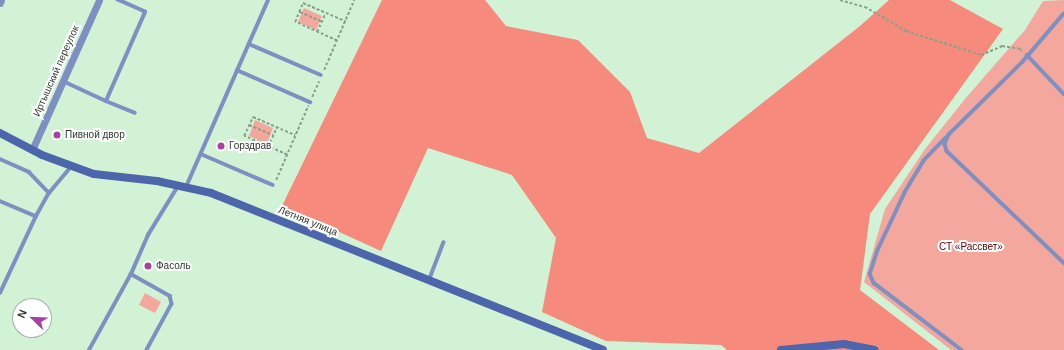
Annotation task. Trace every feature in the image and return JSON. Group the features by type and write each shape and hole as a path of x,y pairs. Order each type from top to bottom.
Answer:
{"street":[{"name":"Иртышский переулок","path":"32,150 99,0"},
{"name":"Летняя улица","path":"4,135 32,150 94,174 157,181 211,192 603,350"},
{"path":"781,350 844,344 874,350"}],"lane":[{"path":"106,100 145,12 118,0"},
{"path":"89,350 131,274 148,235 182,186 201,154 268,0"},
{"path":"962,350 874,283 870,274 878,250 905,193 924,161 1023,62 1064,14"},
{"path":"249,44 321,75"},
{"path":"1028,55 1064,94"},
{"path":"238,70 310,102"},
{"path":"63,81 135,113"},
{"path":"949,135 945,144 947,151 1064,263"},
{"path":"201,154 273,185"},
{"path":"0,159 29,172 49,193"},
{"path":"0,293 36,216 49,193 72,166"},
{"path":"0,201 36,216"},
{"path":"430,280 444,243"},
{"path":"131,274 170,296 172,304 147,350"}],"path":[{"path":"273,185 354,0"},
{"path":"840,0 865,7 906,31 981,55 1002,46 1020,49 1028,55"},
{"path":"336,41 295,22 303,3 345,21"},
{"path":"299,12 322,22"},
{"path":"317,32 326,13"},
{"path":"287,155 244,136 253,117 295,135"},
{"path":"249,125 273,135"},
{"path":"268,146 276,127"}],"green space":[{"name":"СТ «Рассвет»","path":"1064,0 1064,350 951,350 864,282 885,209 925,149 965,99 1025,30 1043,1"},
{"path":"304,8 322,16 316,30 298,22"},
{"path":"255,120 273,128 267,144 249,136"},
{"path":"145,293 161,302 155,313 139,305"}],"shaded area":[{"path":"382,0 485,0 506,26 578,40 630,92 647,138 699,153 860,26 889,0 950,0 1003,29 870,214 860,290 939,350 727,350 721,345 606,341 542,312 556,238 512,175 428,148 381,251 282,206"}],"place":[{"name":"Пивной двор","path":"57,135"},
{"name":"Горздрав","path":"221,146"},
{"name":"Фасоль","path":"148,266"}]}
